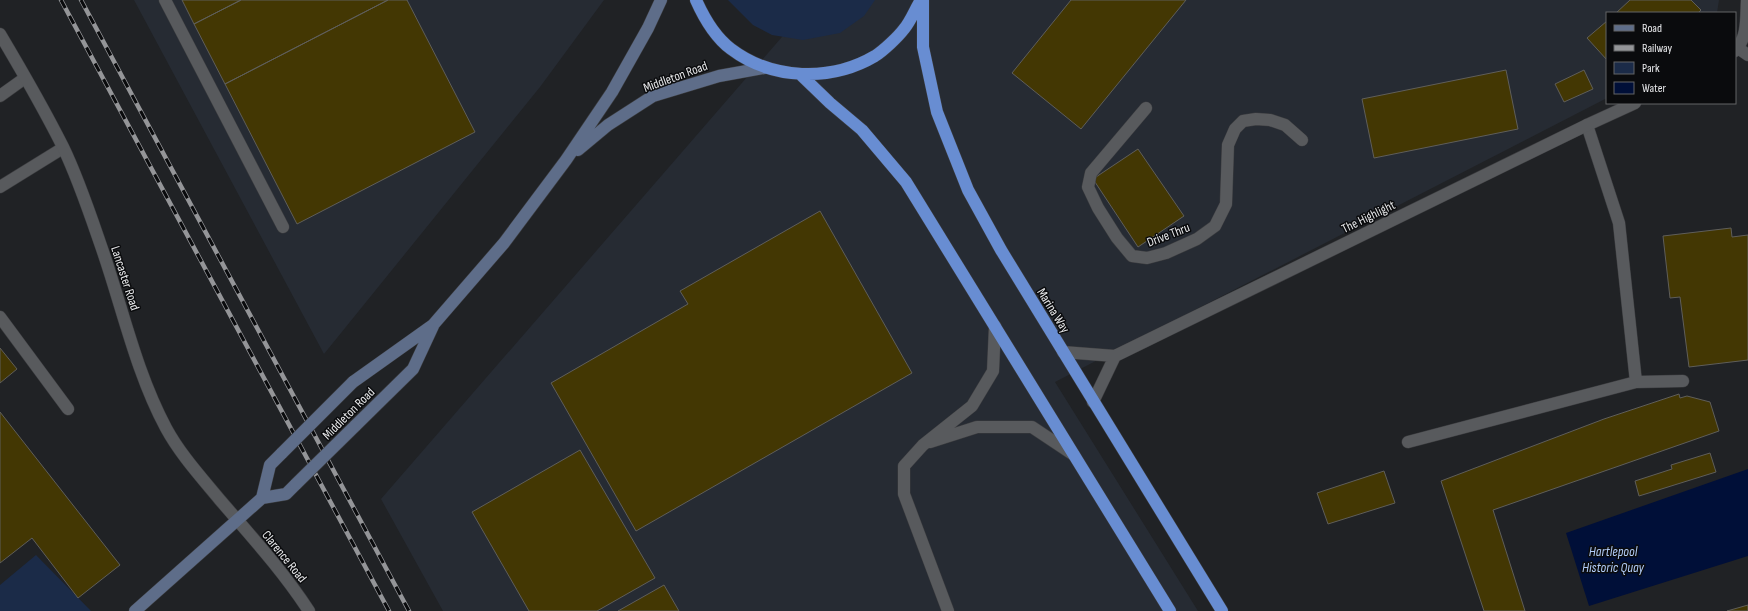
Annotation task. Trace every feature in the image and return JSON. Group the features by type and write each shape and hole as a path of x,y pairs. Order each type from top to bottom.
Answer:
{"highway":[{"path":"696,0 705,20 731,49 764,68 801,75 839,71 875,56 904,29 922,0"},
{"name":"Marina Way","path":"922,0 923,47 937,112 968,190 1001,250 1222,611"},
{"path":"801,75 830,103 862,130 906,182 1170,611"}],"main road":[{"name":"Middleton Road","path":"433,325 413,369 286,494 262,498 270,465 353,382 433,325 504,243 566,160 612,92 648,28 661,0"},
{"name":"Middleton Road","path":"566,160 608,125 654,96 719,76 764,68"},
{"path":"135,611 262,498"}],"street":[{"path":"165,0 283,227"},
{"path":"1740,51 1744,36 1747,0"},
{"name":"Lancaster Road","path":"0,34 26,78 63,148 77,179 101,245 133,348 151,398 166,429 190,465 238,520"},
{"path":"0,96 26,78"},
{"name":"The Highlight","path":"1115,356 1633,104"},
{"name":"Drive Thru","path":"1146,108 1090,173 1088,187 1098,208 1117,238 1132,256 1147,258 1166,253 1197,239 1215,226 1226,204 1228,144 1235,129 1243,121 1256,119 1270,120 1286,125 1302,140"},
{"path":"1587,125 1619,223 1636,382"},
{"path":"0,187 63,148"},
{"path":"0,317 68,409"},
{"path":"948,611 904,494 904,466 923,444 972,406 993,371 995,326"},
{"path":"1063,352 1115,356 1093,402"},
{"path":"1408,442 1636,382 1683,381"},
{"path":"923,444 977,427 1032,427 1074,455"},
{"name":"Clarence Road","path":"238,520 289,582 310,611"}],"shaded area":[{"path":"134,0 604,0 540,87 324,354"},
{"path":"814,0 1719,0 1717,12 1606,12 1606,99 1055,382 1198,611 443,611 381,499"}],"green space":[{"path":"728,0 875,0 864,16 840,33 803,40 772,35 753,25"},
{"path":"36,555 91,611 0,611 0,585"}],"water":[{"name":"Hartlepool Historic Quay","path":"1748,469 1748,556 1589,606 1566,533"}],"building":[{"path":"182,0 241,0 194,24"},
{"path":"241,0 388,0 225,84 194,24"},
{"path":"388,0 407,0 475,132 297,224 225,84"},
{"path":"1071,0 1186,0 1081,129 1012,73"},
{"path":"1630,0 1691,0 1701,10 1699,12 1617,12"},
{"path":"1606,22 1606,59 1587,38"},
{"path":"1506,70 1518,129 1374,158 1362,99"},
{"path":"1584,70 1593,89 1564,102 1555,84"},
{"path":"1138,149 1184,216 1138,247 1093,179"},
{"path":"820,211 912,373 636,531 551,383 688,304 680,291"},
{"path":"1731,228 1732,237 1748,235 1748,360 1689,367 1680,297 1670,298 1663,236"},
{"path":"0,348 17,369 0,383"},
{"path":"1679,394 1680,398 1687,396 1710,402 1719,431 1493,510 1525,611 1484,611 1441,481 1604,419"},
{"path":"0,412 120,565 78,598 32,538 0,563"},
{"path":"580,450 655,578 597,611 529,611 472,512"},
{"path":"1710,453 1716,472 1639,496 1635,481 1672,469 1671,465"},
{"path":"1384,471 1395,503 1328,524 1317,493"},
{"path":"664,585 679,611 618,611"},
{"path":"1748,605 1748,611 1727,611"}],"railway":[{"path":"61,0 389,611"},
{"path":"81,0 409,611"}]}
